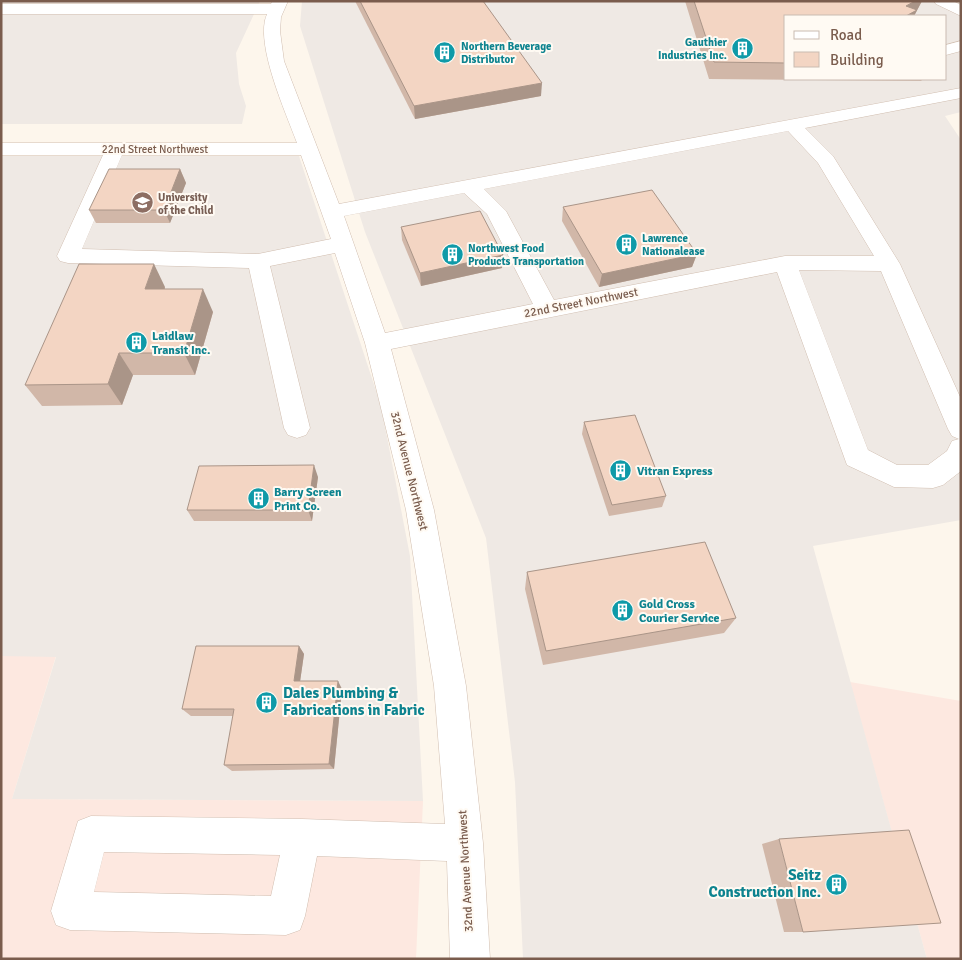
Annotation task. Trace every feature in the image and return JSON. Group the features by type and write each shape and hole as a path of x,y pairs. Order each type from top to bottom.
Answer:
{"street":[{"path":"941,1 961,11"},
{"path":"1,10 278,5"},
{"name":"32nd Avenue Northwest","path":"278,5 272,31 276,61 332,212 377,343 420,510 450,686 465,843 470,959"},
{"path":"947,50 961,46"},
{"path":"332,212 792,125 957,89"},
{"path":"792,125 826,160 889,264 961,429"},
{"name":"22nd Street Northwest","path":"1,149 309,149"},
{"path":"115,149 68,256 258,261 343,244"},
{"path":"468,186 496,211 548,310"},
{"path":"258,261 297,428"},
{"path":"785,263 857,457 894,476 933,477 960,457 961,450"},
{"name":"22nd Street Northwest","path":"377,343 785,263 889,264"},
{"path":"302,837 286,916 70,911 91,834 302,837 465,843"}],"shaded area":[{"path":"1,1 260,1 236,53 239,84 246,106 242,124 1,124"},
{"path":"302,1 961,1 961,112 945,116 961,140 961,520 813,546 927,959 523,959 515,782 486,538 365,232 300,26"},
{"path":"1,156 299,156 381,406 410,556 423,801 12,799 56,657 1,656"},
{"path":"1,656 56,656 12,799 423,801 416,959 1,959"},
{"path":"850,682 961,701 961,959 927,959"}],"building":[{"name":"Northern Beverage Distributor","path":"360,1 483,1 542,83 414,106"},
{"name":"Gauthier Industries Inc.","path":"694,1 915,1 906,6 917,10 908,15 784,15 784,63 714,62"},
{"path":"109,169 180,169 164,210 89,210"},
{"name":"Lawrence Nationalease","path":"652,190 697,254 602,274 563,207"},
{"name":"Northwest Food Products Transportation","path":"480,211 503,255 420,273 401,227"},
{"name":"Laidlaw Transit Inc.","path":"79,264 154,264 145,289 203,289 184,353 119,353 108,384 25,385"},
{"name":"Vitran Express","path":"635,415 666,496 612,505 584,422"},
{"name":"Barry Screen Print Co.","path":"314,465 308,510 187,510 199,466"},
{"name":"Gold Cross Courier Service","path":"705,542 736,618 546,651 527,572"},
{"name":"Dales Plumbing & Fabrications in Fabric","path":"196,646 299,646 294,681 338,681 329,764 224,765 234,709 182,709"},
{"name":"Seitz Construction Inc.","path":"909,830 941,923 803,932 779,839"}],"place":[{"name":"Gauthier Industries Inc.","path":"743,48"},
{"name":"Northern Beverage Distributor","path":"445,52"},
{"name":"University of the Child","path":"142,203"},
{"name":"Lawrence Nationalease","path":"626,244"},
{"name":"Northwest Food Products Transportation","path":"452,254"},
{"name":"Laidlaw Transit Inc.","path":"136,343"},
{"name":"Vitran Express","path":"621,471"},
{"name":"Barry Screen Print Co.","path":"258,499"},
{"name":"Gold Cross Courier Service","path":"623,611"},
{"name":"Dales Plumbing & Fabrications in Fabric","path":"267,702"},
{"name":"Seitz Construction Inc.","path":"837,884"}]}
